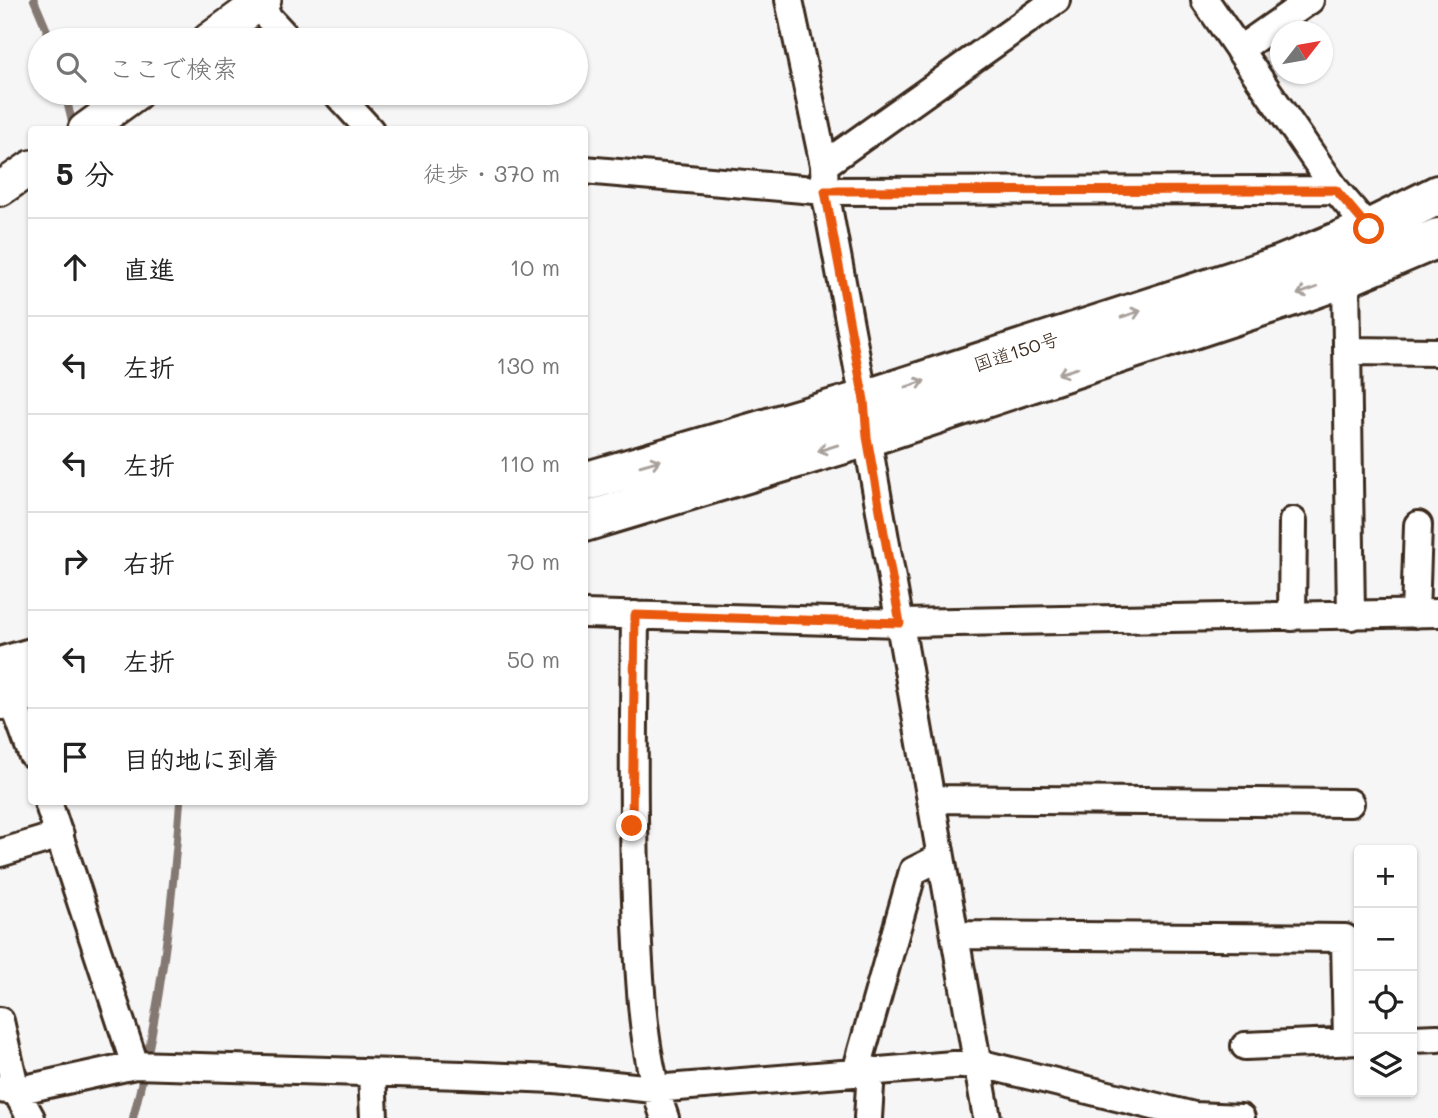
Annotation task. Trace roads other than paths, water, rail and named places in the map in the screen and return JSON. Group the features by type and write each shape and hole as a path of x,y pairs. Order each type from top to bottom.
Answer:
{"highway":[{"name":"国道150号","path":"588,521 1279,267 1369,229 1438,195"},
{"name":"国道150号","path":"588,481 866,418 1346,277 1438,238"},
{"path":"11,688 28,664"}],"street":[{"path":"789,0 824,165 825,191 987,1118"},
{"path":"824,165 1056,0"},
{"path":"1205,0 1336,190 1369,229"},
{"path":"1239,50 1310,0"},
{"path":"224,28 258,2 279,28"},
{"path":"90,126 119,105"},
{"path":"347,105 366,126"},
{"path":"0,189 28,170"},
{"path":"588,170 825,191 1336,190"},
{"path":"1346,277 1351,616"},
{"path":"1347,351 1438,352"},
{"path":"1292,617 1293,521"},
{"path":"588,614 900,623 1427,613 1418,525"},
{"path":"635,615 632,826 639,978 654,1089 665,1118"},
{"path":"11,688 28,741"},
{"path":"931,799 1350,803"},
{"path":"49,805 148,1066"},
{"path":"0,853 60,835"},
{"path":"869,1118 863,1071 913,871 941,857"},
{"path":"955,935 1345,938 1353,1042 1245,1046"},
{"path":"0,1021 8,1090 31,1118"},
{"path":"1417,1039 1438,1038"},
{"path":"8,1090 148,1066 554,1079 654,1089 978,1063 1194,1117 1241,1118"},
{"path":"372,1073 374,1118"}],"waterway":[{"path":"34,0 46,28"},
{"path":"68,105 73,126"},
{"path":"133,1118 151,1040 164,961 180,805"}]}
